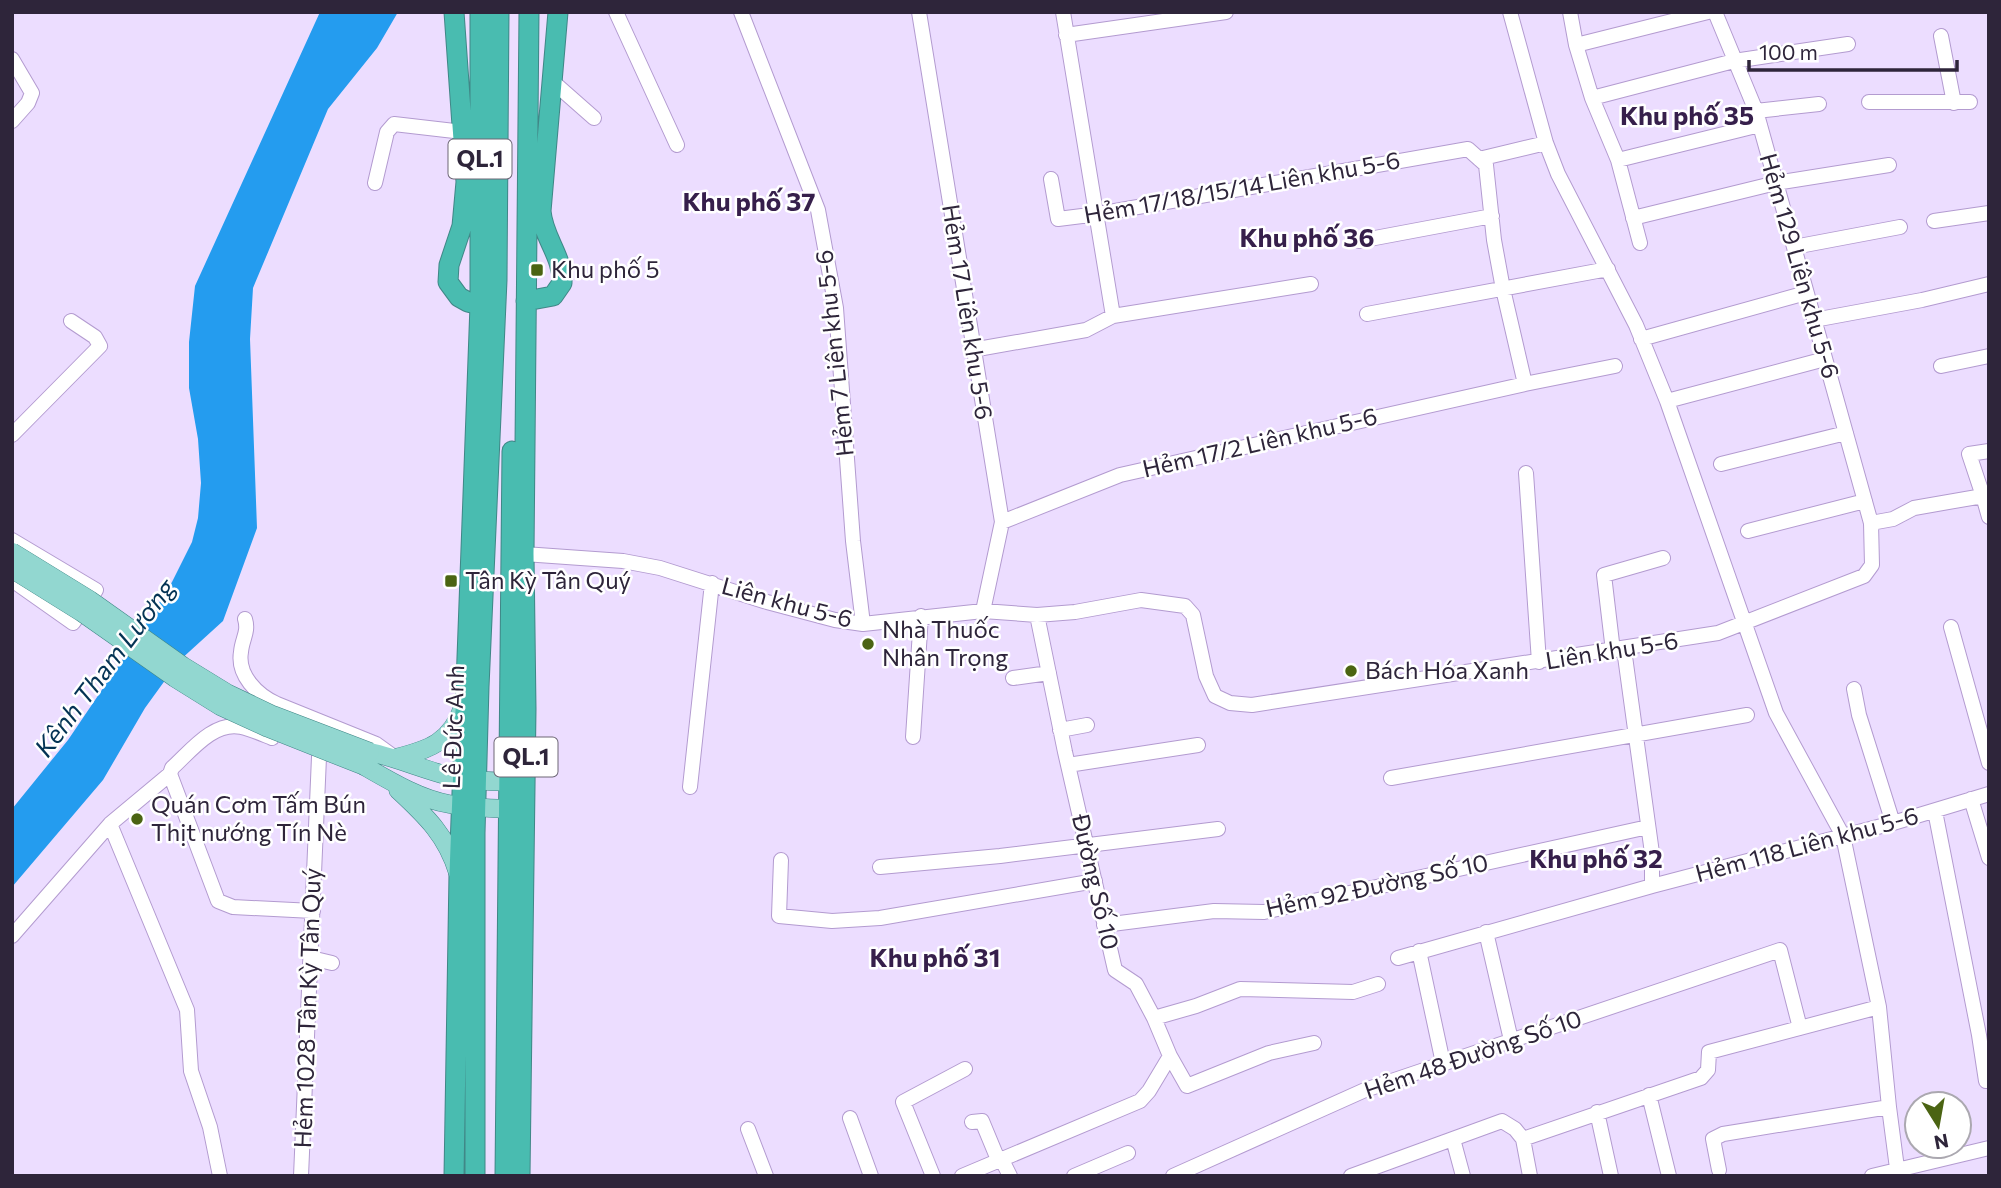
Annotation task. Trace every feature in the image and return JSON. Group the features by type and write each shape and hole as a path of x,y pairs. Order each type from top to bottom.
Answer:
{"highway":[{"path":"454,12 464,132 465,207 462,226 449,265 448,282 459,297 480,305"},
{"name":"QL.1","path":"480,12 480,305"},
{"name":"QL.1","path":"499,12 506,280 526,709 520,1176"},
{"name":"QL.1","path":"506,280 517,12"},
{"name":"QL.1","path":"505,1176 510,782 526,301 529,12"},
{"path":"526,301 553,296 562,283 561,264 544,231 541,211 558,12"},
{"name":"Lê Đức Anh","path":"475,1176 469,807 473,687 506,280"},
{"name":"Lê Đức Anh","path":"473,687 470,540 480,305"},
{"name":"Lê Đức Anh","path":"454,1176 459,874 469,807"},
{"path":"454,1124 475,1124"}],"main road":[{"path":"12,552 90,600 183,666 228,693 367,759 428,819 445,841 459,874"},
{"path":"12,569 220,706 268,728 367,759 395,758 422,751 451,732 473,687"},
{"path":"395,758 470,779 510,782"},
{"path":"385,778 433,800 469,807 510,809"}],"street":[{"path":"616,12 677,145"},
{"name":"Hẻm 7 Liên khu 5-6","path":"741,12 818,210 836,308 853,541 863,624"},
{"name":"Hẻm 17 Liên khu 5-6","path":"919,12 1002,522 983,611"},
{"path":"1063,12 1113,316"},
{"path":"1066,35 1226,12"},
{"path":"1510,12 1546,143 1558,174 1627,304 1667,401 1784,731 1843,836 1880,1007 1898,1173"},
{"path":"1570,12 1576,45 1592,98 1618,160 1640,243"},
{"path":"1576,45 1708,12"},
{"name":"Hẻm 129 Liên khu 5-6","path":"1715,12 1758,118 1871,523"},
{"path":"1941,36 1954,103"},
{"path":"1592,98 1734,61 1848,44"},
{"path":"12,59 31,87 32,93 28,103 12,121"},
{"path":"552,81 594,118"},
{"path":"1869,102 1970,102"},
{"path":"1618,160 1758,118 1819,104"},
{"path":"375,183 387,132 394,124 464,132"},
{"path":"1479,159 1546,143"},
{"name":"Hẻm 17/18/15/14 Liên khu 5-6","path":"1051,178 1058,219 1468,149 1479,159"},
{"path":"1479,159 1486,165 1503,289 1525,384"},
{"path":"1633,218 1776,183 1889,164"},
{"path":"1934,221 1989,213"},
{"path":"1359,241 1492,216"},
{"path":"1794,247 1900,227"},
{"path":"1367,314 1608,269"},
{"path":"972,350 1086,330 1113,316 1311,284"},
{"path":"1814,320 1989,285"},
{"path":"1641,339 1806,293"},
{"path":"12,435 100,346 95,337 71,321"},
{"path":"1941,366 1989,356"},
{"path":"1667,401 1825,359"},
{"name":"Hẻm 17/2 Liên khu 5-6","path":"1002,522 1120,475 1615,366"},
{"path":"1721,464 1846,433"},
{"path":"1989,451 1969,454 1989,517"},
{"path":"1527,473 1539,662"},
{"path":"1871,523 1893,519 1914,508 1983,496"},
{"path":"1748,531 1865,500"},
{"name":"Liên khu 5-6","path":"517,553 623,561 660,568 767,602 835,620 863,624 983,611 1037,615 1075,612 1141,600 1185,606 1193,615 1206,676 1215,696 1230,703 1252,705 1718,633 1864,576 1872,565 1871,523"},
{"path":"12,540 96,590 73,623 12,580"},
{"path":"1652,886 1652,853 1636,736 1604,575 1663,558"},
{"path":"690,787 712,583"},
{"name":"Đường Số 10","path":"1037,615 1060,730 1115,970 1136,984 1187,1086 1269,1053 1314,1043"},
{"path":"913,737 921,616"},
{"path":"245,619 247,631 240,661 246,676 262,696 376,744 395,758"},
{"path":"1951,627 1989,762"},
{"path":"1013,678 1049,673"},
{"path":"1854,689 1859,716 1893,823"},
{"path":"1391,778 1747,715"},
{"path":"1060,730 1087,724"},
{"path":"12,936 110,824 215,731 227,726 242,727 364,775 385,778"},
{"path":"1068,765 1198,746"},
{"name":"Hẻm 1028 Tân Kỳ Tân Quý","path":"301,1176 319,757"},
{"path":"171,771 218,901 233,907 313,911"},
{"name":"Hẻm 118 Liên khu 5-6","path":"1398,958 1652,886 1893,823 1989,794"},
{"path":"1970,799 1989,858"},
{"path":"1935,811 1984,1034 1986,1082"},
{"path":"110,824 187,1010 191,1071 210,1127 220,1176"},
{"name":"Hẻm 92 Đường Số 10","path":"1104,926 1214,911 1264,912 1648,827"},
{"path":"880,867 1218,828"},
{"path":"781,860 779,916 832,921 880,918 1095,881"},
{"path":"1486,932 1511,1041"},
{"name":"Hẻm 48 Đường Số 10","path":"1173,1176 1365,1090 1780,950 1800,1028"},
{"path":"1419,951 1443,1063"},
{"path":"311,958 332,963"},
{"path":"1154,1018 1240,989 1353,992 1378,984"},
{"path":"1523,1139 1702,1078 1709,1070 1709,1052 1880,1007"},
{"path":"962,1176 1140,1101 1170,1056"},
{"path":"933,1176 903,1102 965,1069"},
{"path":"1650,1095 1670,1176"},
{"path":"1719,1170 1713,1139 1723,1134 1889,1107"},
{"path":"1597,1112 1611,1176"},
{"path":"850,1118 871,1176"},
{"path":"972,1122 982,1121 1010,1176"},
{"path":"1351,1176 1502,1121 1515,1129 1523,1139 1530,1176"},
{"path":"748,1129 766,1176"},
{"path":"1453,1139 1463,1176"},
{"path":"1872,1176 1898,1173 1989,1148"},
{"path":"1074,1176 1128,1153"}],"water":[{"path":"320,12 398,12 377,48 328,109 253,288 250,339 257,528 223,621 179,661 145,708 103,780 12,887 12,809 68,740 137,638 172,582 192,542 198,518 201,483 198,439 189,388 189,342 195,286"}],"place":[{"name":"Khu phố 5","path":"537,270"},
{"name":"Tân Kỳ Tân Quý","path":"451,581"},
{"name":"Nhà Thuốc Nhân Trọng","path":"868,644"},
{"name":"Bách Hóa Xanh","path":"1351,671"},
{"name":"Quán Cơm Tấm Bún Thịt nướng Tín Nè","path":"137,819"}],"district":[{"name":"Khu phố 35","path":"1687,116"},
{"name":"Khu phố 37","path":"749,202"},
{"name":"Khu phố 36","path":"1307,238"},
{"name":"Khu phố 32","path":"1596,859"},
{"name":"Khu phố 31","path":"935,958"}],"water label":[{"name":"Kênh Tham Lương","path":"105,668"}]}
